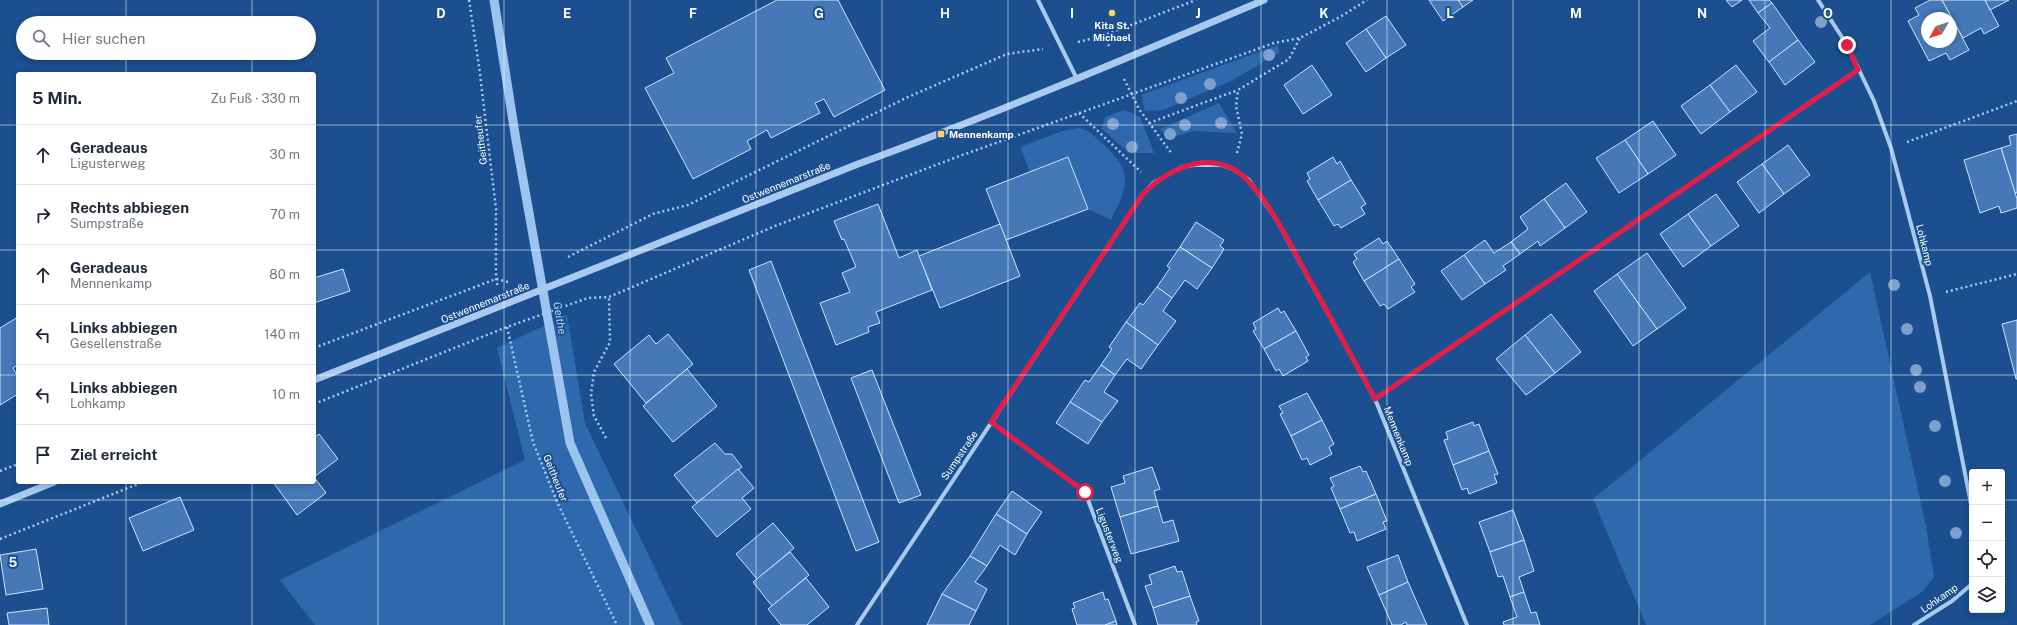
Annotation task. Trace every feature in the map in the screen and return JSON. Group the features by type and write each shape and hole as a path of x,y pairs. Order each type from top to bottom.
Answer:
{"street":[{"path":"1038,0 1077,79"},
{"name":"Ostwennemarstraße","path":"316,379 858,164 941,134 1077,79 1264,0"},
{"name":"Lohkamp","path":"1818,0 1847,45 1874,101 1891,148 1930,296 1971,505"},
{"path":"1375,399 1858,70"},
{"name":"Mennenkamp","path":"1182,167 1208,164 1222,165 1233,168 1249,180 1276,219 1375,399 1467,625"},
{"name":"Sumpstraße","path":"857,625 1143,194 1153,183 1182,167"},
{"name":"Ligusterweg","path":"991,422 1085,492 1135,625"},
{"path":"0,504 49,484"},
{"name":"Lohkamp","path":"1914,625 1952,601 1969,587"}],"path":[{"name":"Geitheufer","path":"469,0 479,66 496,209 496,279"},
{"path":"561,260 653,214 688,205 906,98 1007,54 1061,46 1105,35 1196,0"},
{"path":"316,403 507,328 588,298 609,297 775,226 957,157 1274,43 1300,38 1340,17 1367,0"},
{"path":"1149,123 1238,90 1289,59 1300,38"},
{"path":"1233,168 1242,134 1236,106 1238,90"},
{"path":"1131,95 1149,123 1182,167"},
{"path":"1891,148 2017,101"},
{"path":"1079,114 1153,183"},
{"path":"1930,296 2017,274"},
{"path":"316,347 496,279 508,282 514,279"},
{"path":"606,438 594,416 591,394 594,372 610,342 609,297"},
{"name":"Geitheufer","path":"507,328 533,442 557,502 617,625"},
{"path":"0,471 16,465"},
{"path":"0,539 138,484"}],"shaded area":[{"path":"1278,45 1279,53 1231,81 1163,110 1145,111 1141,95"},
{"path":"1219,103 1237,133 1193,131 1168,139 1160,129"},
{"path":"1125,110 1140,117 1154,153 1129,153 1102,129 1105,117"},
{"path":"1078,128 1089,132 1103,144 1120,163 1124,171 1124,188 1111,220 1088,209 1068,157 1030,172 1020,147 1062,131"},
{"path":"1870,272 1926,526 1934,577 1922,592 1870,625 1646,625 1593,499"},
{"path":"567,315 585,423 682,625 315,625 280,580 525,460 497,348"}],"building":[{"path":"777,0 838,0 885,90 834,117 824,99 815,103 820,113 771,138 767,130 747,141 751,149 693,179 645,88 674,73 666,58"},
{"path":"1429,0 1458,0 1463,7 1443,21"},
{"path":"1458,0 1473,0 1463,7"},
{"path":"1726,0 1742,0 1732,7"},
{"path":"1749,0 1769,0 1772,3 1758,13"},
{"path":"1930,0 1942,0 1948,12 1921,12 1921,46 1908,21 1919,15 1915,8"},
{"path":"1942,0 1985,0 1999,26 1984,34 1981,28 1963,38 1957,27 1957,12 1949,12"},
{"path":"1985,0 2009,0 1990,10"},
{"path":"1772,3 1798,40 1769,62 1753,41 1770,28 1758,13"},
{"path":"1386,16 1406,45 1386,58 1366,29"},
{"path":"1957,28 1969,50 1950,60 1946,53 1929,61 1922,48 1957,48"},
{"path":"1366,29 1386,58 1366,72 1346,43"},
{"path":"1798,40 1815,62 1785,85 1769,62"},
{"path":"1312,65 1332,95 1303,114 1284,85"},
{"path":"1736,65 1757,92 1730,112 1710,85"},
{"path":"1710,85 1730,112 1701,134 1681,106"},
{"path":"1653,121 1676,155 1648,174 1625,140"},
{"path":"2017,134 2017,193 2015,193 2001,148 2011,145 2009,136"},
{"path":"1625,140 1648,174 1619,193 1596,158"},
{"path":"1788,145 1810,175 1784,194 1762,164"},
{"path":"2001,148 2017,199 2017,208 2001,213 1999,206 1980,213 1964,160"},
{"path":"1068,157 1088,209 1006,240 986,189"},
{"path":"1333,157 1337,164 1340,161 1351,180 1318,200 1307,181 1310,179 1307,173"},
{"path":"1762,164 1784,194 1759,213 1737,182"},
{"path":"1351,180 1366,204 1361,207 1365,214 1341,228 1338,224 1334,226 1318,200"},
{"path":"1566,183 1587,212 1565,228 1544,199"},
{"path":"1716,194 1739,226 1711,246 1688,214"},
{"path":"1544,199 1565,228 1540,246 1538,241 1520,254 1511,242 1528,229 1520,217"},
{"path":"878,204 899,258 917,250 932,290 876,312 880,323 868,327 869,332 836,345 820,303 850,292 842,273 856,267 844,239 842,240 834,221"},
{"path":"1688,214 1711,246 1683,267 1660,234"},
{"path":"1196,222 1224,240 1220,246 1224,249 1212,268 1180,247"},
{"path":"1000,224 1020,276 940,308 919,256"},
{"path":"1379,238 1383,244 1387,241 1399,259 1364,281 1353,262 1357,259 1354,254"},
{"path":"1485,240 1494,253 1511,242 1520,254 1503,266 1506,270 1485,284 1464,255"},
{"path":"1180,247 1212,268 1197,289 1185,280 1172,298 1157,287 1170,268 1167,266"},
{"path":"1647,253 1686,308 1657,329 1617,274"},
{"path":"1464,255 1485,284 1462,300 1441,271"},
{"path":"1399,259 1415,284 1411,287 1415,292 1388,309 1384,304 1380,306 1364,281"},
{"path":"771,261 879,542 856,551 749,270"},
{"path":"343,269 350,291 316,302 316,277"},
{"path":"1617,274 1657,329 1633,346 1594,291"},
{"path":"1157,287 1172,298 1163,311 1176,321 1158,345 1126,322 1140,303 1143,305"},
{"path":"1278,308 1281,313 1284,311 1296,331 1264,349 1253,331 1256,329 1253,323"},
{"path":"1551,314 1581,352 1555,373 1525,335"},
{"path":"16,318 16,366 13,368 16,373 16,395 0,405 0,328"},
{"path":"2017,320 2017,379 2016,379 2002,324"},
{"path":"1126,322 1158,345 1141,369 1127,359 1115,375 1101,365 1112,349 1109,347"},
{"path":"1296,331 1309,355 1306,357 1308,361 1283,376 1279,369 1276,371 1264,349"},
{"path":"668,334 693,364 646,403 614,364 649,335 656,344"},
{"path":"1525,335 1555,373 1526,395 1496,359"},
{"path":"1101,365 1115,375 1104,392 1118,401 1102,422 1070,402 1085,380 1089,382"},
{"path":"687,369 717,406 673,442 643,406"},
{"path":"872,370 921,495 899,503 851,378"},
{"path":"1307,393 1322,420 1291,436 1280,414 1283,413 1279,406"},
{"path":"1070,402 1102,422 1088,444 1056,423"},
{"path":"1322,420 1334,444 1329,447 1332,454 1310,465 1307,458 1302,460 1291,436"},
{"path":"1473,422 1474,426 1479,424 1489,451 1453,465 1444,440 1448,439 1446,432"},
{"path":"319,434 338,459 316,476 316,436"},
{"path":"715,443 725,454 732,454 742,467 697,503 674,475"},
{"path":"1489,451 1498,474 1494,475 1497,483 1469,494 1467,488 1462,490 1453,465"},
{"path":"1360,466 1363,472 1366,471 1376,494 1340,509 1331,488 1334,486 1330,478"},
{"path":"1152,467 1160,489 1154,491 1158,506 1120,517 1111,487 1125,483 1123,476"},
{"path":"738,469 754,488 742,498 751,509 717,537 692,507"},
{"path":"316,480 326,493 297,515 274,484 316,484"},
{"path":"1012,491 1042,512 1027,534 996,514"},
{"path":"1376,494 1387,521 1383,522 1386,529 1357,541 1354,532 1350,533 1340,509"},
{"path":"180,497 194,530 143,551 129,518"},
{"path":"1158,506 1163,523 1173,520 1179,541 1131,554 1120,517"},
{"path":"1513,510 1524,540 1490,552 1479,522"},
{"path":"996,514 1027,534 1015,555 1000,545 987,566 970,556"},
{"path":"773,523 794,548 757,579 736,554"},
{"path":"1524,540 1534,571 1519,577 1524,592 1510,597 1503,576 1498,577 1490,552"},
{"path":"36,549 43,589 6,595 0,555"},
{"path":"790,552 809,575 772,606 753,582"},
{"path":"1398,555 1408,582 1379,595 1367,567"},
{"path":"970,556 987,566 975,582 987,589 976,611 942,594"},
{"path":"1175,566 1177,572 1182,571 1190,596 1153,608 1145,586 1152,584 1149,575"},
{"path":"806,578 829,607 807,625 781,625 768,609"},
{"path":"1408,582 1427,625 1407,625 1406,622 1401,625 1392,625 1379,595"},
{"path":"1103,592 1105,600 1108,599 1116,621 1105,625 1077,625 1072,609 1075,608 1073,603"},
{"path":"1524,592 1531,613 1536,612 1540,625 1504,625 1503,622 1517,617 1510,597"},
{"path":"942,594 976,611 969,625 927,625"},
{"path":"1190,596 1199,621 1196,622 1197,625 1158,625 1153,608"},
{"path":"47,608 49,625 9,625 7,613"},
{"path":"1116,621 1117,625 1105,625"}],"waterway":[{"name":"Geithe","path":"494,0 516,140 570,443 650,625"}],"place":[{"name":"Kita St. Michael","path":"1112,13"},
{"name":"Mennenkamp","path":"941,134"}],"route":[{"path":"1085,492 991,422 1143,194 1153,183 1182,167 1208,164 1222,165 1233,168 1249,180 1276,219 1375,399 1858,70 1847,45"}]}
